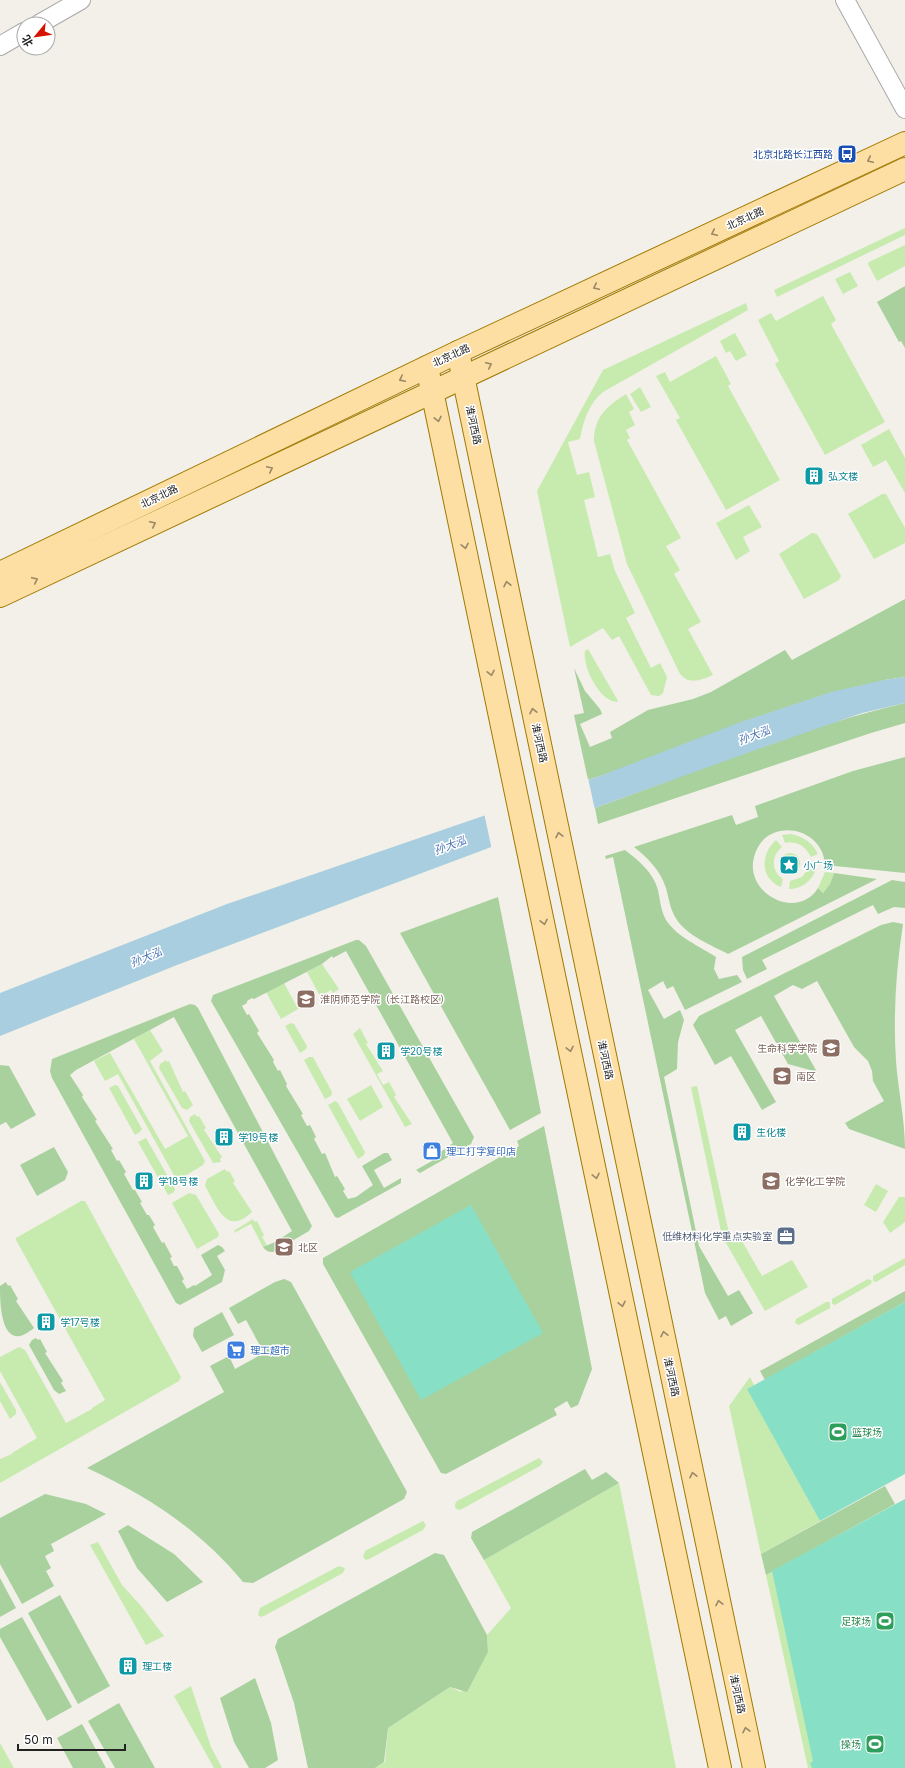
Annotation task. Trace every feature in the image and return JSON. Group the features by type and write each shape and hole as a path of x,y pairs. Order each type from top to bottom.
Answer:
{"main road":[{"name":"北京北路","path":"0,573 458,352 905,143"},
{"path":"0,596 905,169"},
{"name":"淮河西路","path":"458,352 754,1768"},
{"path":"427,367 720,1768"},
{"path":"644,1408 676,1393"}],"street":[{"path":"53,16 81,0"},
{"path":"845,0 905,109"},
{"path":"0,46 16,37"}],"green space":[{"path":"905,228 905,235 777,297 774,290"},
{"path":"905,245 905,266 877,281 868,264 869,262"},
{"path":"850,272 858,286 843,294 835,279"},
{"path":"905,286 905,348 901,341 899,342 877,302"},
{"path":"823,296 836,320 831,324 885,422 825,455 775,364 779,361 758,320 771,313 776,321"},
{"path":"746,303 748,310 603,392 598,396 587,413 580,439 568,442 577,475 589,472 595,497 584,500 598,557 610,554 615,571 635,613 626,618 651,668 660,663 667,677 663,693 659,696 651,695 619,636 612,640 603,628 570,647 537,491 603,370"},
{"path":"735,333 747,355 736,361 730,351 726,353 720,341"},
{"path":"716,356 731,384 728,386 780,480 726,510 676,420 680,418 656,376 665,372 670,382"},
{"path":"640,387 651,407 641,412 630,394"},
{"path":"626,394 634,409 629,412 635,425 626,430 630,438 627,440 681,538 666,546 680,570 674,574 701,622 688,629 713,675 704,679 695,681 686,679 679,672 627,564 594,441 596,425 603,413 613,403"},
{"path":"889,429 905,458 905,493 886,460 873,467 861,445"},
{"path":"882,494 886,494 905,528 905,543 874,559 848,514"},
{"path":"749,505 762,527 743,537 750,551 736,560 716,523"},
{"path":"812,533 817,534 841,576 839,580 804,599 779,554"},
{"path":"905,599 905,677 884,680 588,780 574,715 584,713 574,668 585,691 600,709 602,714 580,724 590,747 612,738 610,732 648,710 693,699 711,692 785,650 792,660"},
{"path":"588,649 618,702 611,701 605,697 589,674 585,658 585,651"},
{"path":"905,703 905,723 598,824 595,808 787,737 865,713"},
{"path":"905,757 905,873 825,865 822,851 814,841 804,834 792,831 780,831 769,835 760,844 754,857 753,870 757,882 765,892 775,899 786,902 798,902 809,898 818,888 823,893 830,884 834,873 877,879 728,954 700,940 682,926 673,912 666,888 657,870 649,860 634,847 732,815 736,825 758,817 755,806 853,771"},
{"path":"791,834 807,841 813,846 818,854 811,857 801,845 785,843 782,835"},
{"path":"776,840 782,847 774,859 776,872 783,879 781,887 769,878 765,865 767,852"},
{"path":"625,850 649,872 653,878 658,890 663,913 671,926 689,941 716,957 714,969 719,979 737,975 742,982 685,1010 673,986 667,989 663,981 648,990 664,1019 680,1010 684,1020 678,1042 677,1069 664,1077 699,1246 728,1296 739,1290 753,1313 731,1326 726,1316 719,1320 705,1293 613,857 606,859 605,856"},
{"path":"790,853 797,856 800,863 797,870 790,873 783,870 780,863 783,856"},
{"path":"809,868 816,869 809,881 798,888 789,889 790,881 802,877"},
{"path":"825,872 834,873 830,884 823,893 818,888"},
{"path":"892,880 905,882 905,908 894,907 878,914 873,905 762,960 767,969 747,979 743,970 742,957"},
{"path":"498,897 541,1113 510,1130 400,933"},
{"path":"893,922 903,924 897,975 895,1027 896,1061 904,1127 905,1149 849,1129 845,1123 884,1101 873,1081 872,1071 868,1061 854,1047 817,981 802,989 793,985 774,996 817,1072 788,1064 761,1016 735,1030 776,1102 762,1110 731,1056 715,1065 693,1025 699,1016 881,925"},
{"path":"359,940 366,946 474,1137 471,1144 420,1173 416,1170 432,1161 429,1157 442,1151 453,1143 346,951 333,958 332,956 322,964 254,999 252,998 242,1006 247,1015 249,1014 259,1031 257,1033 274,1060 273,1062 278,1071 280,1070 287,1084 286,1086 303,1114 301,1115 307,1126 310,1125 316,1137 314,1139 322,1154 325,1153 335,1177 337,1176 345,1189 343,1191 348,1199 356,1197 373,1185 362,1166 384,1153 388,1153 392,1160 374,1170 384,1188 401,1178 401,1183 338,1218 335,1217 211,1001 213,995"},
{"path":"322,964 339,989 333,993 331,990 320,996 307,972"},
{"path":"284,983 298,1009 281,1019 266,992"},
{"path":"190,1004 195,1005 198,1008 312,1226 309,1231 273,1252 267,1251 263,1247 275,1242 292,1231 174,1017 76,1070 70,1075 97,1120 95,1121 113,1149 111,1150 117,1161 119,1160 126,1172 124,1174 142,1202 140,1203 155,1225 153,1227 162,1243 164,1242 172,1257 170,1258 174,1266 177,1266 184,1279 182,1281 187,1289 194,1285 195,1286 212,1275 201,1255 218,1245 225,1251 217,1256 225,1270 222,1282 180,1305 176,1303 52,1078 50,1071 52,1059"},
{"path":"291,1023 294,1024 307,1046 306,1049 300,1053 285,1026"},
{"path":"360,1028 368,1043 366,1044 383,1071 377,1074 383,1085 389,1082 396,1095 394,1097 412,1124 405,1127 353,1034"},
{"path":"150,1030 163,1051 150,1061 205,1161 203,1165 180,1179 176,1179 118,1074 105,1081 94,1061 110,1053 165,1149 188,1136 134,1039"},
{"path":"309,1057 313,1057 332,1092 331,1096 325,1099 304,1060"},
{"path":"166,1060 167,1062 169,1061 183,1092 185,1091 193,1105 187,1110 182,1108 159,1068 160,1064"},
{"path":"0,1065 9,1066 36,1115 11,1129 6,1122 0,1125"},
{"path":"115,1085 118,1086 142,1129 135,1135 109,1088"},
{"path":"371,1085 383,1107 360,1121 347,1099"},
{"path":"697,1086 730,1238 738,1234 762,1276 792,1260 808,1287 765,1311 722,1236 691,1087"},
{"path":"335,1101 338,1103 365,1152 364,1155 358,1159 328,1105"},
{"path":"195,1114 197,1117 199,1116 206,1128 204,1130 222,1157 220,1159 221,1162 213,1163 189,1121 190,1117"},
{"path":"544,1126 592,1369 578,1405 571,1408 567,1401 554,1409 557,1415 446,1474 441,1473 323,1264 323,1258 519,1146 517,1141"},
{"path":"146,1138 175,1189 174,1192 168,1195 138,1142"},
{"path":"54,1147 68,1172 65,1180 37,1196 20,1165"},
{"path":"225,1169 227,1172 229,1171 235,1181 233,1183 252,1212 243,1219 235,1221 229,1220 223,1216 218,1210 205,1186 207,1179"},
{"path":"876,1184 888,1191 876,1212 864,1205"},
{"path":"189,1193 196,1195 219,1234 218,1237 197,1249 172,1203"},
{"path":"899,1197 905,1197 905,1222 890,1233 883,1222"},
{"path":"81,1201 85,1201 181,1377 179,1381 0,1483 0,1459 12,1454 37,1438 0,1371 0,1357 19,1347 25,1350 66,1423 105,1400 16,1240 16,1238"},
{"path":"471,1205 543,1333 421,1400 350,1272"},
{"path":"253,1219 254,1222 257,1221 264,1235 262,1237 267,1245 263,1247 251,1224 234,1233 235,1230"},
{"path":"905,1258 905,1265 876,1282 873,1281 873,1276"},
{"path":"284,1279 291,1282 407,1492 404,1499 253,1583 243,1582 209,1546 172,1516 131,1490 87,1468 224,1392 210,1366 229,1356 235,1369 264,1353 246,1320 238,1324 229,1308 275,1282"},
{"path":"868,1279 872,1281 871,1284 835,1305 832,1304 832,1299"},
{"path":"6,1282 8,1286 10,1285 18,1299 16,1301 34,1328 20,1336 13,1335 8,1332 2,1317 0,1286"},
{"path":"905,1291 905,1302 765,1380 760,1371"},
{"path":"826,1302 830,1302 830,1308 799,1325 795,1323 796,1319"},
{"name":"篮球场","path":"905,1302 905,1474 820,1521 747,1389"},
{"path":"222,1312 234,1335 202,1352 193,1336 194,1328"},
{"path":"36,1338 38,1340 40,1339 47,1352 45,1353 63,1381 61,1383 66,1391 59,1394 54,1390 29,1345 32,1340"},
{"path":"750,1377 754,1385 748,1389 820,1521 761,1554 729,1406"},
{"path":"0,1382 16,1410 16,1414 10,1419 0,1401"},
{"path":"539,1458 543,1462 540,1466 462,1509 458,1510 455,1507 457,1501"},
{"path":"585,1469 592,1480 606,1472 619,1483 484,1560 471,1538 472,1532"},
{"path":"619,1483 676,1768 375,1768 385,1762 388,1728 450,1687 461,1692 488,1652 487,1635 511,1608 484,1560"},
{"path":"885,1486 895,1504 766,1575 761,1554"},
{"path":"45,1494 86,1504 106,1514 51,1544 54,1551 45,1556 51,1568 46,1571 54,1586 22,1604 0,1564 0,1518"},
{"path":"905,1499 905,1768 812,1768 810,1763 813,1761 772,1571"},
{"path":"423,1521 426,1525 423,1530 369,1559 366,1560 363,1557 365,1551"},
{"path":"128,1525 174,1554 203,1582 167,1602 137,1568 118,1531"},
{"path":"840,1534 875,1727 810,1763 813,1768 808,1768 766,1575"},
{"path":"98,1542 122,1585 141,1606 164,1636 146,1645 90,1545"},
{"path":"435,1553 444,1555 487,1635 488,1652 467,1692 450,1687 388,1728 384,1762 375,1768 308,1768 294,1703 275,1647 278,1639"},
{"path":"339,1566 345,1568 343,1573 264,1616 261,1617 258,1615 260,1608"},
{"path":"0,1578 16,1608 0,1617"},
{"path":"60,1595 110,1686 78,1704 28,1613"},
{"path":"22,1617 72,1707 47,1721 0,1637 0,1629"},
{"path":"255,1678 271,1723 278,1760 265,1768 249,1768 234,1742 220,1698"},
{"path":"191,1686 211,1747 222,1768 214,1768 174,1696"},
{"path":"119,1703 155,1768 115,1768 88,1721"},
{"path":"82,1724 106,1768 73,1768 57,1738"},
{"path":"0,1743 14,1768 0,1768"}],"water":[{"name":"孙大泓","path":"905,677 905,703 862,713 603,805 177,965 0,1036 0,993 227,904 597,777 741,722 831,692 884,680"}],"pier":[{"path":"588,778 595,810 492,850 484,813"}],"place":[{"name":"北京北路长江西路","path":"847,154"},
{"name":"弘文楼","path":"814,476"},
{"name":"小广场","path":"789,865"},
{"name":"淮阴师范学院（长江路校区）","path":"306,999"},
{"name":"生命科学学院","path":"831,1048"},
{"name":"学20号楼","path":"386,1051"},
{"name":"南区","path":"782,1076"},
{"name":"生化楼","path":"742,1132"},
{"name":"学19号楼","path":"224,1137"},
{"name":"理工打字复印店","path":"432,1151"},
{"name":"学18号楼","path":"144,1181"},
{"name":"化学化工学院","path":"771,1181"},
{"name":"低维材料化学重点实验室","path":"786,1236"},
{"name":"北区","path":"284,1247"},
{"name":"学17号楼","path":"46,1322"},
{"name":"理工超市","path":"236,1350"},
{"name":"篮球场","path":"838,1432"},
{"name":"足球场","path":"885,1621"},
{"name":"理工楼","path":"128,1666"},
{"name":"操场","path":"875,1744"}]}
